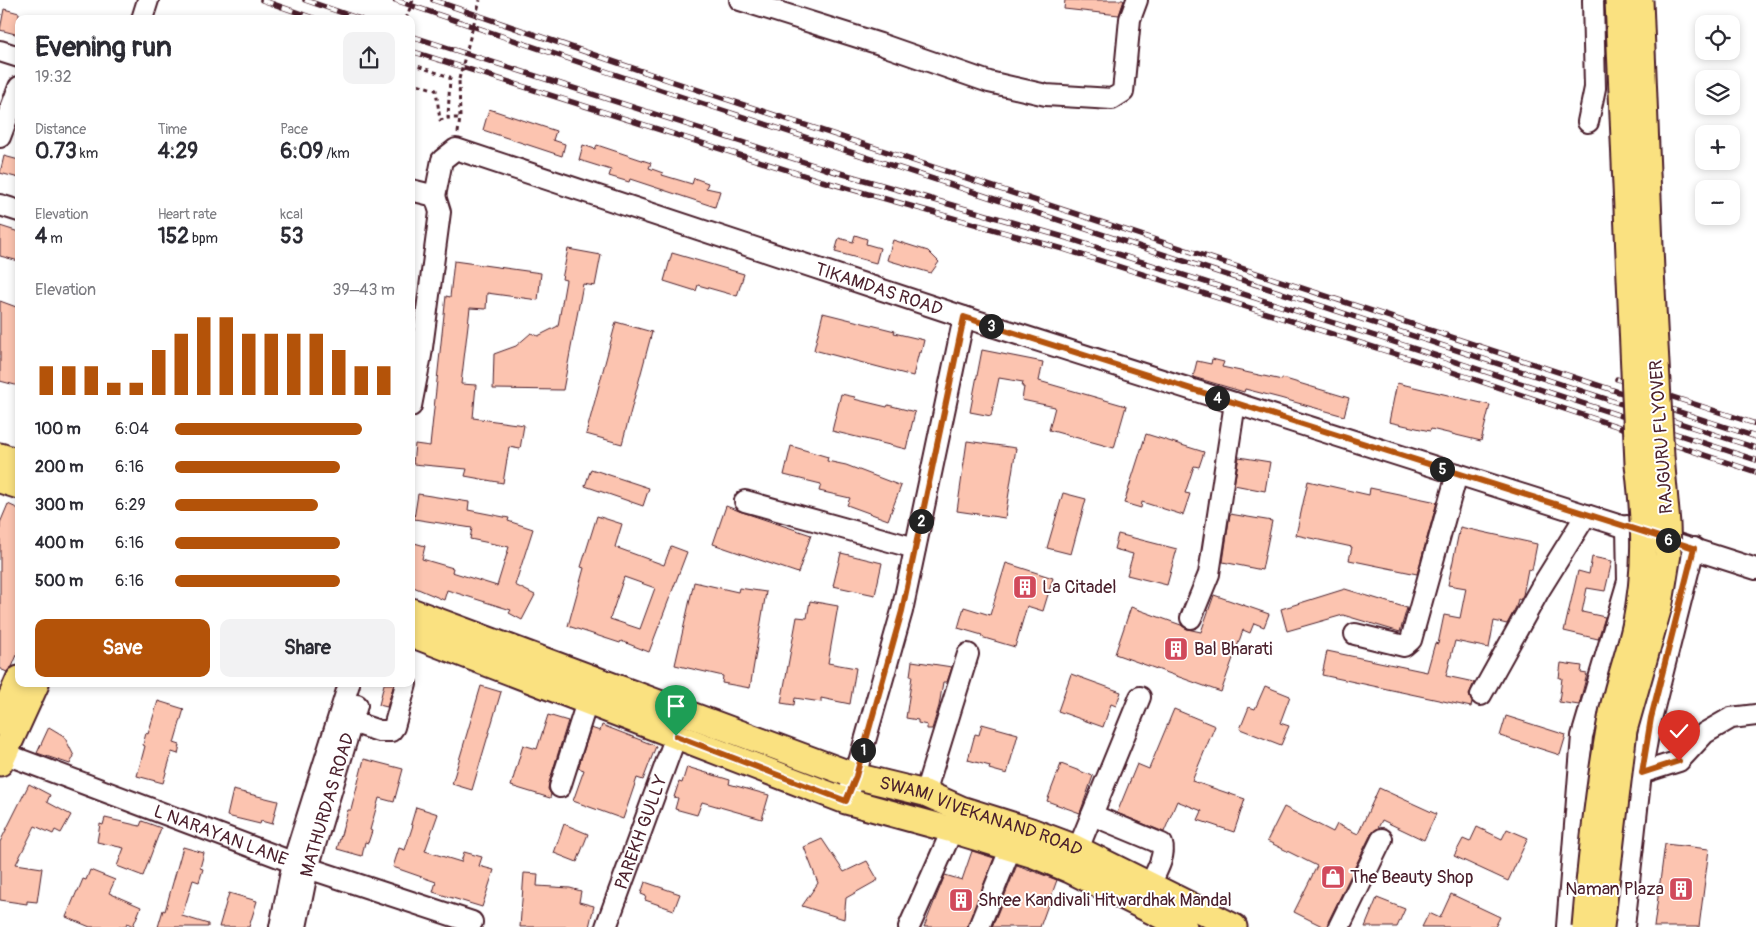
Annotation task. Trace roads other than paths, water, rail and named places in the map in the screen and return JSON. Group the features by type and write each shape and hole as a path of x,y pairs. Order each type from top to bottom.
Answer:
{"main road":[{"name":"RAJGURU FLYOVER","path":"1585,927 1601,772 1611,716 1635,627 1644,568 1645,539 1638,464 1618,0"},
{"name":"RAJGURU FLYOVER","path":"1601,927 1624,730 1660,603 1668,554 1668,524 1661,456 1651,271 1640,0"},
{"path":"0,456 15,461"},
{"path":"0,480 15,485"},
{"name":"SWAMI VIVEKANAND ROAD","path":"415,613 856,776 925,793 956,820 1011,847 1070,870 1184,927"},
{"name":"SWAMI VIVEKANAND ROAD","path":"418,641 587,702 846,801 1031,831 1078,849 1234,927"},
{"path":"0,723 16,687"},
{"path":"2,756 35,687"}],"street":[{"path":"143,15 148,0"},
{"path":"740,0 880,44 989,82 1046,95 1112,99 1123,92 1130,19 1137,0"},
{"path":"1588,122 1595,88 1593,0"},
{"path":"0,51 15,56"},
{"path":"0,137 15,98"},
{"name":"TIKAMDAS ROAD","path":"435,196 442,160 456,149 964,317 1756,568"},
{"path":"415,191 435,196 440,212 416,354"},
{"path":"0,205 15,210"},
{"path":"846,801 856,776 902,611 964,317"},
{"path":"1191,618 1210,574 1235,404"},
{"path":"1355,634 1404,646 1411,640 1457,474"},
{"path":"745,501 915,548"},
{"path":"1481,695 1540,589 1586,515"},
{"path":"1567,927 1582,736 1628,581 1627,526"},
{"path":"1624,927 1642,773 1651,718 1694,548"},
{"path":"925,793 968,654"},
{"path":"280,927 301,865 349,687"},
{"name":"MATHURDAS ROAD","path":"296,927 301,865 352,722 362,687"},
{"path":"352,722 379,731 391,731 394,727 405,687"},
{"path":"1078,849 1140,697"},
{"path":"560,787 587,702"},
{"path":"1642,773 1679,761 1705,733 1731,718 1756,715"},
{"name":"PAREKH GULLY","path":"606,927 676,736"},
{"name":"L NARAYAN LANE","path":"2,756 301,865 472,922"},
{"path":"1092,815 1162,844 1162,855 1150,885"},
{"path":"909,927 956,820"},
{"path":"1339,927 1382,839"},
{"path":"980,927 1011,847"}],"railway":[{"path":"262,0 305,15"},
{"path":"305,0 348,15"},
{"path":"395,0 667,92 1756,448"},
{"path":"433,0 671,81 1756,437"},
{"path":"415,37 826,169 1067,238 1756,460"},
{"path":"415,52 822,181 1063,249 1443,369 1756,472"},
{"path":"1617,379 1756,424"}],"place":[{"name":"La Citadel","path":"1025,587"},
{"name":"Bal Bharati","path":"1176,649"},
{"name":"The Beauty Shop","path":"1333,877"},
{"name":"Naman Plaza","path":"1681,889"},
{"name":"Shree Kandivali Hitwardhak Mandal","path":"961,900"}]}
